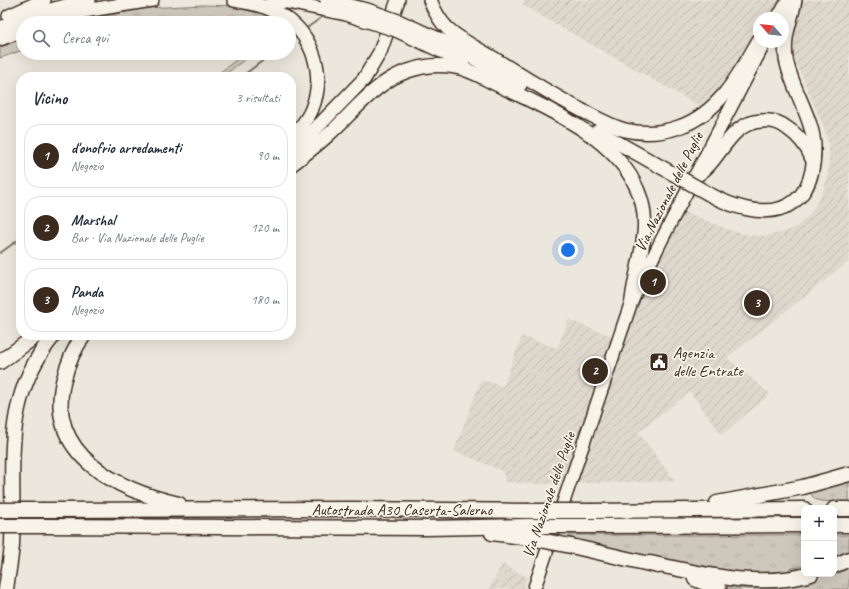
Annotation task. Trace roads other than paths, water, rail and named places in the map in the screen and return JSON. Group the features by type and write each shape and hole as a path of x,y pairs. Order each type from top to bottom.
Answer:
{"highway":[{"path":"0,20 44,0"},
{"path":"34,16 89,0"},
{"path":"67,16 84,11 152,0"},
{"path":"234,0 257,4 283,16"},
{"path":"272,0 396,22 497,80 511,90"},
{"path":"328,0 367,10 518,74"},
{"path":"296,148 364,79 396,22 397,0"},
{"path":"430,0 438,16 455,35 518,74 611,125 637,132 662,131 679,127 710,110 729,89 754,48"},
{"path":"451,45 603,135 709,194 729,204 748,209 758,211 779,210 791,205 805,189 809,178 814,148 810,128 786,60 785,44 787,25 795,0"},
{"path":"0,28 16,22"},
{"path":"296,27 312,50 318,70 316,96 310,113 296,132"},
{"path":"0,39 16,33"},
{"path":"296,161 328,135 383,84 408,71 438,66 455,66 469,70 511,90 572,123 603,135"},
{"path":"694,177 702,173 731,136 741,127 753,122 772,120 784,125 803,143 810,153 812,161"},
{"path":"572,123 616,156 630,175 638,191 643,207 645,226 641,260 634,278 632,300"},
{"path":"296,144 306,137"},
{"path":"0,362 30,340"},
{"path":"6,589 12,544 11,454 13,417 26,379 37,358 50,340"},
{"path":"81,340 66,370 60,394 66,430 75,448 99,472 133,490 153,498 207,510"},
{"path":"678,510 803,487 849,474"},
{"name":"Autostrada A30 Caserta-Salerno","path":"0,510 592,511 801,509"},
{"path":"837,509 849,509"},
{"name":"Autostrada A30 Caserta-Salerno","path":"0,526 448,527 529,532 594,526 801,525"},
{"path":"837,525 849,525"},
{"path":"529,532 571,546 719,577 746,581 789,579 801,576"},
{"path":"837,565 849,559"},
{"path":"650,563 719,589"}],"main road":[{"path":"781,12 788,0"},
{"name":"Via Nazionale delle Puglie","path":"534,589 632,300 694,177 762,48"}],"waterway":[{"path":"304,30 325,15"},
{"path":"248,72 264,60"},
{"path":"0,253 16,242"}],"place":[{"name":"d'onofrio arredamenti","path":"653,282"},
{"name":"Panda","path":"757,303"},
{"name":"Agenzia delle Entrate","path":"659,362"},
{"name":"Marshal","path":"595,371"}]}
